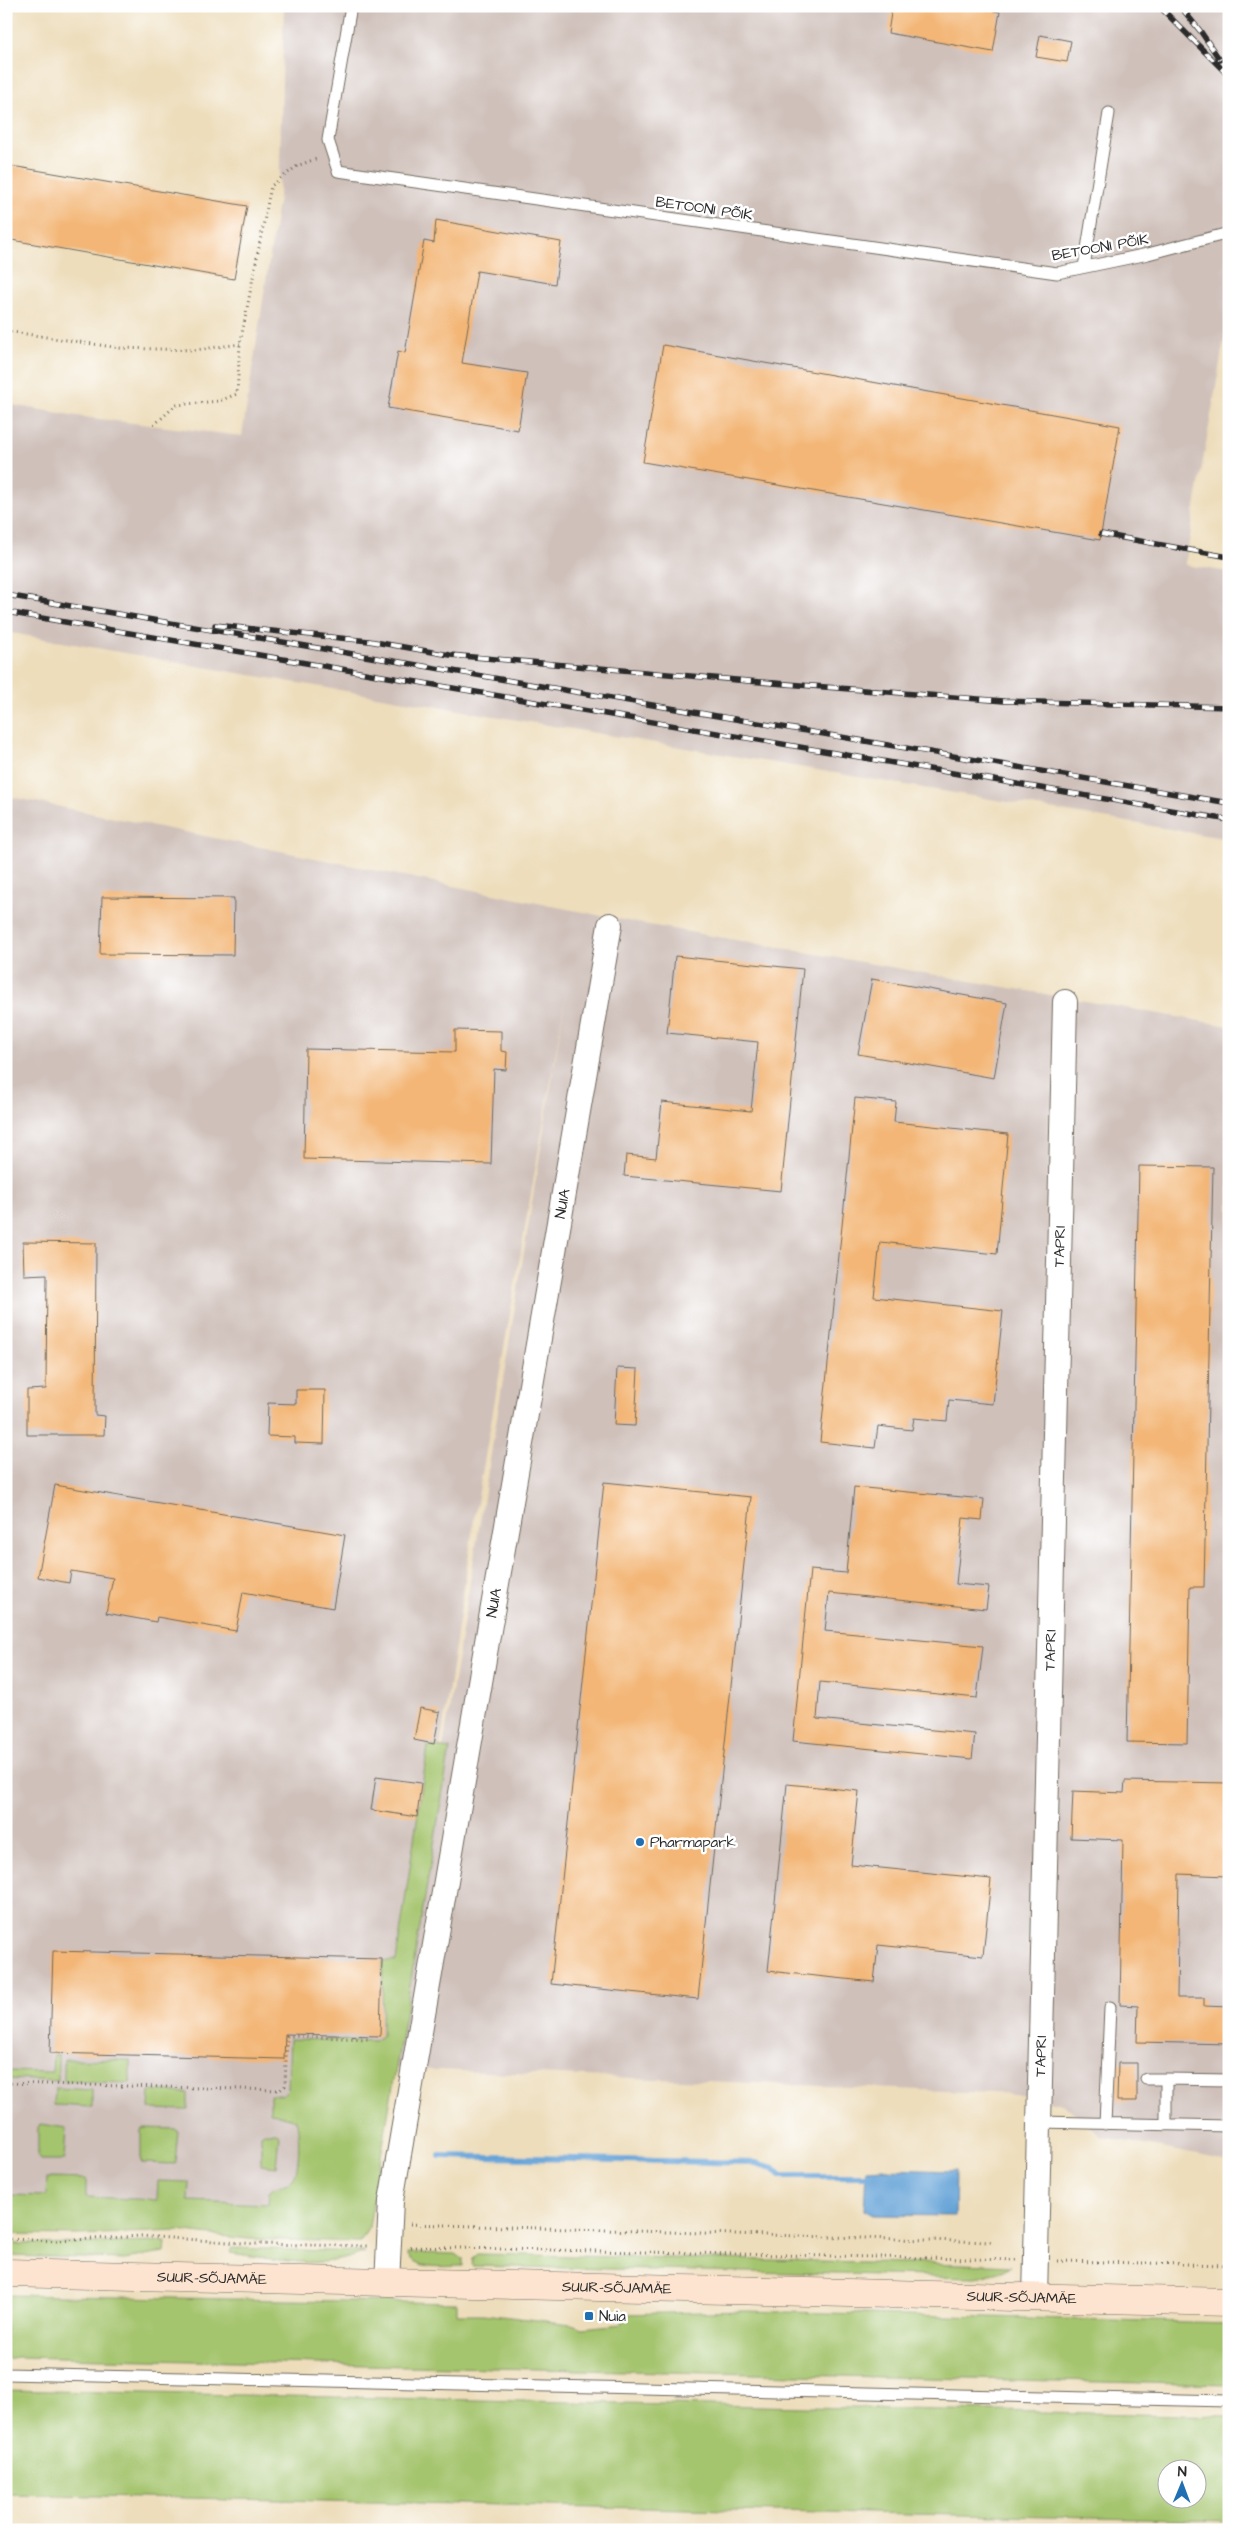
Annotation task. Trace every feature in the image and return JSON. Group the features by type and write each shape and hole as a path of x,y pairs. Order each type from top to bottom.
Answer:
{"main road":[{"name":"SUUR-SÕJAMÄE","path":"6,2273 1229,2302"}],"street":[{"name":"NUIA","path":"387,2283 391,2201 610,925"},
{"name":"TAPRI","path":"1035,2298 1065,1002"}],"lane":[{"name":"BETOONI PÕIK","path":"351,6 328,140 338,170 1057,273 1229,233"},
{"path":"1084,268 1109,113"},
{"path":"1105,2124 1110,2007"},
{"path":"1146,2079 1229,2080"},
{"path":"1166,2079 1166,2125"},
{"path":"1039,2122 1229,2126"},
{"path":"6,2374 1229,2401"}],"path":[{"path":"154,425 176,405 219,401 237,394 240,344 271,186 297,166 333,153"},
{"path":"6,331 120,348 195,350 240,344"},
{"path":"6,2083 280,2090 285,2086 287,2036 369,2039"},
{"path":"390,2223 992,2242"},
{"path":"6,2239 58,2241 142,2236 257,2244 1229,2265"}],"shaded area":[{"path":"284,6 1229,6 1229,311 1185,565 1229,572 1229,839 232,672 6,632 6,404 83,417 242,436 279,197"},
{"path":"6,796 632,922 1229,1026 1229,2161 1103,2137 1062,2104 1016,2094 391,2068 355,2237 6,2224","holes":["567,988 415,1920 475,1514"]}],"green space":[{"path":"428,1746 450,1749 369,2227 360,2242 248,2239 176,2231 76,2235 6,2234 6,2195 46,2196 47,2178 86,2179 86,2197 157,2200 158,2181 189,2182 188,2201 268,2204 269,2191 293,2179 297,2168 299,2150 296,2120 270,2112 270,2095 282,2095 288,2089 290,2039 374,2041 382,2036 383,1961 396,1961"},
{"path":"58,2055 58,2081 6,2079 6,2071 52,2072 53,2056"},
{"path":"64,2059 130,2060 130,2083 64,2081"},
{"path":"55,2088 92,2090 92,2107 54,2105"},
{"path":"150,2091 188,2093 188,2110 149,2109"},
{"path":"41,2124 66,2128 64,2160 40,2160 38,2157 38,2127"},
{"path":"144,2128 175,2129 178,2131 175,2164 143,2163 141,2161 141,2130"},
{"path":"264,2132 277,2132 279,2135 276,2167 261,2165 261,2134"},
{"path":"166,2242 165,2253 124,2259 6,2256 6,2244"},
{"path":"233,2248 365,2252 332,2261 298,2262 230,2253"},
{"path":"408,2253 456,2254 463,2259 463,2266 440,2267 424,2265 411,2259"},
{"path":"478,2254 1011,2266 999,2272 976,2277 472,2266 473,2258"},
{"path":"6,2295 457,2303 457,2314 483,2314 572,2324 582,2328 622,2324 622,2314 745,2311 1229,2323 1229,2385 18,2357 6,2359"},
{"path":"6,2390 1229,2416 1229,2521 6,2494"}],"water":[{"path":"866,2170 956,2171 955,2216 873,2215 864,2210"}],"building":[{"path":"892,6 965,6 1000,12 993,52 888,33"},
{"path":"1040,35 1071,41 1067,62 1036,57"},
{"path":"6,165 247,206 234,279 6,239"},
{"path":"436,220 561,242 555,284 477,271 462,363 527,373 518,430 388,408 398,351 405,353 424,241 434,243"},
{"path":"663,345 1120,426 1100,540 643,462"},
{"path":"102,897 234,898 233,955 100,954"},
{"path":"675,956 803,969 781,1191 624,1176 626,1155 656,1158 662,1102 751,1111 758,1042 667,1033"},
{"path":"872,979 1007,1003 994,1078 858,1054"},
{"path":"455,1030 501,1031 501,1051 507,1052 506,1070 494,1069 491,1164 304,1159 306,1049 455,1052"},
{"path":"855,1098 896,1102 894,1122 1008,1134 997,1254 880,1242 874,1297 1003,1311 993,1404 949,1400 947,1421 914,1418 912,1430 878,1426 875,1448 820,1442"},
{"path":"1139,1166 1213,1167 1204,1587 1190,1587 1187,1743 1127,1742"},
{"path":"23,1242 96,1243 95,1415 105,1416 104,1435 27,1435 27,1390 46,1389 47,1274 24,1275"},
{"path":"617,1368 638,1369 635,1426 614,1425"},
{"path":"296,1390 325,1390 324,1444 295,1443 295,1437 267,1436 268,1403 296,1404"},
{"name":"Pharmapark","path":"604,1482 751,1497 698,1999 551,1984"},
{"path":"55,1485 345,1535 333,1608 243,1592 236,1631 157,1617 156,1622 106,1613 113,1578 71,1571 69,1583 38,1577"},
{"path":"854,1487 984,1499 982,1520 963,1518 956,1584 989,1587 986,1609 829,1593 825,1631 983,1646 977,1698 820,1682 817,1719 975,1734 972,1759 793,1741 810,1570 846,1573"},
{"path":"420,1708 440,1712 434,1744 414,1740"},
{"path":"376,1777 421,1783 417,1817 371,1810"},
{"path":"1125,1781 1229,1783 1227,1876 1179,1874 1177,1998 1204,1998 1204,2006 1229,2007 1229,2044 1137,2042 1138,2006 1120,2005 1123,1840 1071,1838 1073,1791 1124,1793"},
{"path":"787,1784 859,1791 851,1865 991,1879 983,1956 878,1945 874,1982 768,1971"},
{"path":"53,1951 382,1959 380,2036 285,2034 284,2059 50,2053"},
{"path":"1118,2063 1137,2063 1137,2101 1117,2101"}],"waterway":[{"path":"440,2156 756,2163 773,2168 782,2176 865,2176"}],"railway":[{"path":"1159,6 1229,76"},
{"path":"1180,6 1220,60"},
{"path":"1101,534 1229,557"},
{"path":"6,595 1229,803"},
{"path":"6,612 1229,820"},
{"path":"215,625 369,641 450,655 748,681 1004,701 1229,707"}],"place":[{"name":"Pharmapark","path":"640,1842"},
{"name":"Nuia","path":"589,2316"}]}
